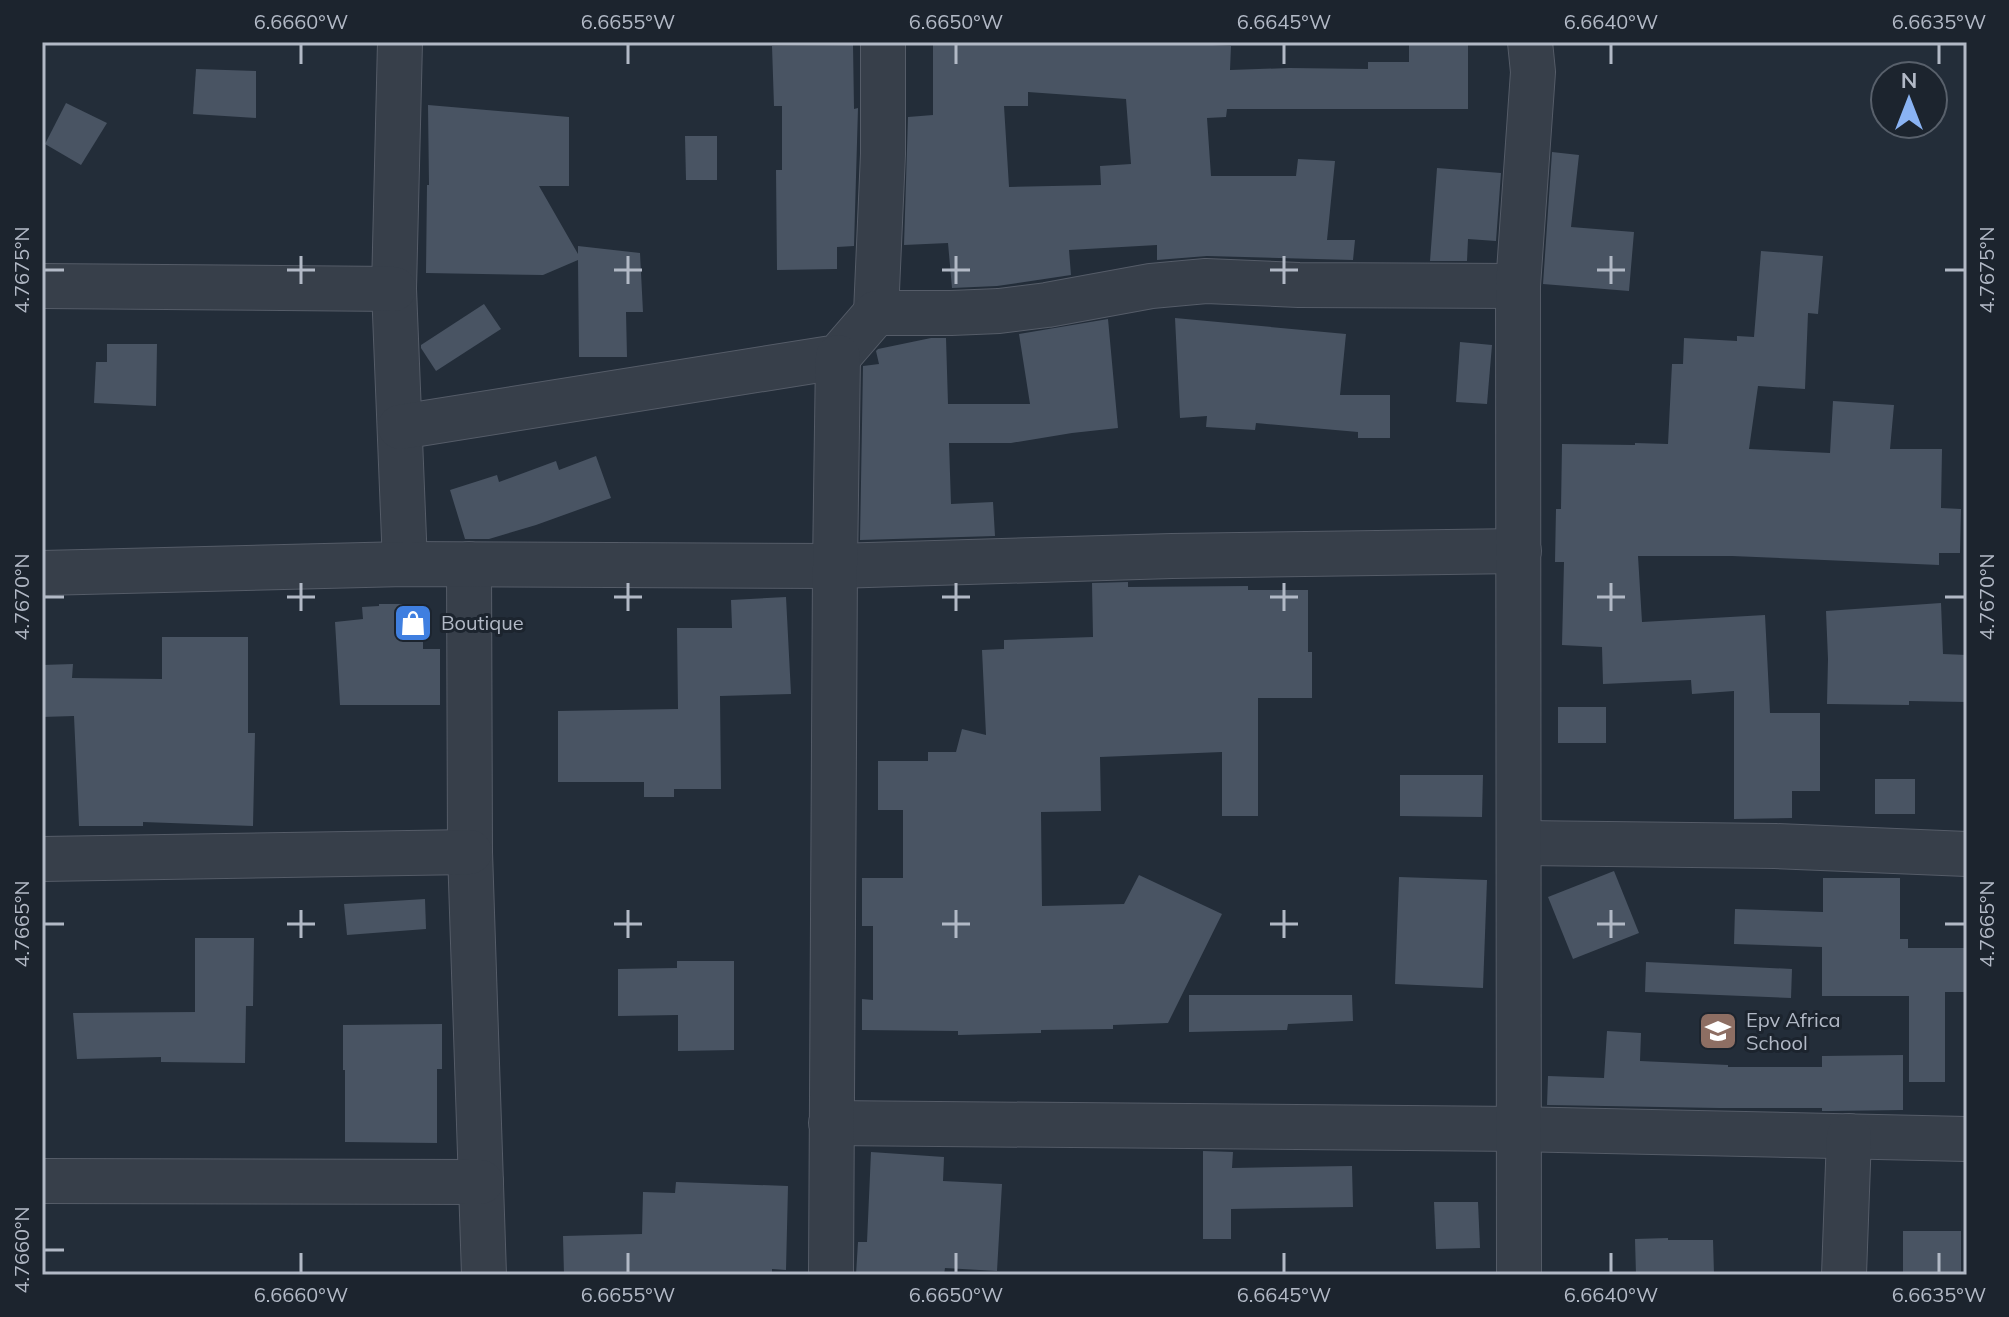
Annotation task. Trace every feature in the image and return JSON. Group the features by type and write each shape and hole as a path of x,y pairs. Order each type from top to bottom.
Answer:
{"street":[{"path":"400,42 394,289 405,564"},
{"path":"831,1275 838,357 876,313 883,154 883,42"},
{"path":"1519,1275 1518,286 1533,72 1530,42"},
{"path":"876,313 999,311 1151,286 1206,281 1299,285 1518,286"},
{"path":"42,286 394,289"},
{"path":"400,427 838,357"},
{"path":"42,573 405,564 835,566 1172,556 1519,551"},
{"path":"469,564 470,852 484,1275"},
{"path":"1519,843 1775,846 1967,854"},
{"path":"42,859 470,852"},
{"path":"831,1123 1518,1129 1967,1139"},
{"path":"1844,1275 1849,1136"},
{"path":"42,1181 481,1182"}],"building":[{"path":"933,42 1157,42 1231,46 1230,70 1368,69 1368,62 1409,62 1409,42 1468,42 1468,109 1227,109 1226,117 1207,118 1211,176 1296,176 1298,159 1335,161 1327,240 1355,240 1353,260 1207,256 1157,260 1157,245 1069,250 1071,275 997,286 952,288 948,243 904,245 908,117 933,115","holes":["1028,92 1126,99 1131,164 1100,166 1101,185 1009,187 1004,106 1028,106"]},
{"path":"853,45 854,109 858,108 854,246 837,247 837,269 777,270 776,170 782,170 782,106 774,106 772,46"},
{"path":"196,69 256,71 256,118 193,114"},
{"path":"66,103 107,123 81,165 45,144"},
{"path":"428,105 569,117 569,186 539,186 578,254 578,246 640,253 643,312 626,312 627,357 579,357 578,260 543,275 426,273"},
{"path":"685,136 717,136 717,180 686,180"},
{"path":"1552,152 1579,155 1571,227 1634,232 1629,291 1543,284"},
{"path":"1437,168 1501,173 1496,241 1468,239 1467,261 1430,261"},
{"path":"1761,251 1823,256 1818,314 1808,313 1805,389 1758,386 1749,449 1830,453 1833,401 1894,405 1890,449 1942,449 1941,508 1961,509 1960,553 1939,553 1939,565 1732,556 1638,556 1642,622 1765,615 1770,713 1820,713 1820,791 1792,791 1792,818 1734,819 1734,691 1692,694 1691,680 1603,684 1602,647 1562,645 1564,562 1555,562 1556,509 1561,509 1562,444 1668,444 1672,364 1683,364 1684,338 1737,341 1737,336 1754,337"},
{"path":"484,304 501,329 436,371 421,345"},
{"path":"1175,318 1346,334 1340,395 1390,395 1390,438 1358,438 1358,432 1256,423 1255,430 1206,427 1207,416 1180,418"},
{"path":"1108,319 1118,428 1011,443 949,443 951,504 993,502 995,536 860,540 863,366 879,364 878,349 946,338 948,404 1030,404 1019,334"},
{"path":"1460,342 1492,345 1487,404 1456,402"},
{"path":"107,344 157,344 156,406 94,403 96,362 107,362"},
{"path":"596,456 611,498 489,539 465,539 450,490 497,475 499,482 556,461 559,470"},
{"path":"1128,582 1128,587 1248,586 1248,590 1308,590 1312,698 1258,698 1258,816 1222,816 1222,752 1100,757 1101,811 1041,812 1042,906 1124,904 1139,875 1222,914 1168,1023 1113,1025 1113,1029 958,1035 958,1031 862,1030 862,999 873,1000 873,926 862,926 862,878 903,878 903,810 878,810 878,761 928,761 928,752 956,752 962,729 986,735 982,650 1004,649 1004,640 1093,637 1092,583"},
{"path":"786,597 791,694 720,696 721,789 674,789 674,797 644,797 644,782 558,782 558,711 678,709 677,628 732,628 731,600"},
{"path":"1941,603 1943,654 1967,655 1967,702 1827,704 1826,611"},
{"path":"423,604 423,649 440,649 440,705 340,705 335,622 363,619 362,607"},
{"path":"162,637 248,637 248,733 255,733 253,826 143,822 143,826 79,826 74,716 42,717 42,665 73,664 72,678 162,679"},
{"path":"1558,707 1606,707 1606,743 1558,743"},
{"path":"1400,775 1483,775 1482,817 1400,816"},
{"path":"1875,779 1915,779 1915,814 1875,814"},
{"path":"1614,871 1639,933 1573,959 1548,897"},
{"path":"1399,877 1487,880 1483,988 1395,984"},
{"path":"1823,878 1900,878 1900,939 1908,939 1908,948 1967,948 1967,992 1945,992 1945,1082 1909,1082 1909,996 1822,996 1822,947 1734,944 1735,909 1823,912"},
{"path":"425,899 426,929 347,935 344,904"},
{"path":"195,938 254,938 253,1006 246,1006 245,1063 161,1062 161,1057 77,1059 73,1013 195,1012"},
{"path":"677,961 734,961 734,1050 678,1051 678,1015 618,1016 618,969 677,968"},
{"path":"1646,962 1792,969 1791,998 1645,992"},
{"path":"1189,995 1352,995 1353,1021 1288,1024 1287,1030 1189,1032"},
{"path":"442,1024 442,1069 437,1069 437,1143 345,1142 343,1025"},
{"path":"1607,1031 1641,1033 1640,1061 1728,1067 1822,1067 1822,1056 1903,1055 1903,1110 1547,1105 1548,1076 1604,1078"},
{"path":"1203,1151 1233,1152 1232,1168 1352,1166 1353,1207 1231,1209 1231,1239 1203,1239"},
{"path":"871,1152 944,1157 943,1181 1002,1184 997,1271 945,1268 944,1275 856,1275 858,1242 867,1242"},
{"path":"676,1182 788,1186 786,1270 772,1269 772,1275 564,1275 563,1236 642,1234 643,1192 675,1193"},
{"path":"1434,1202 1478,1202 1480,1248 1436,1249"},
{"path":"1903,1231 1961,1231 1961,1275 1903,1275"},
{"path":"1635,1239 1713,1240 1714,1274 1636,1275"}],"place":[{"name":"Boutique","path":"413,623"},
{"name":"Epv Africa School","path":"1718,1031"}]}
